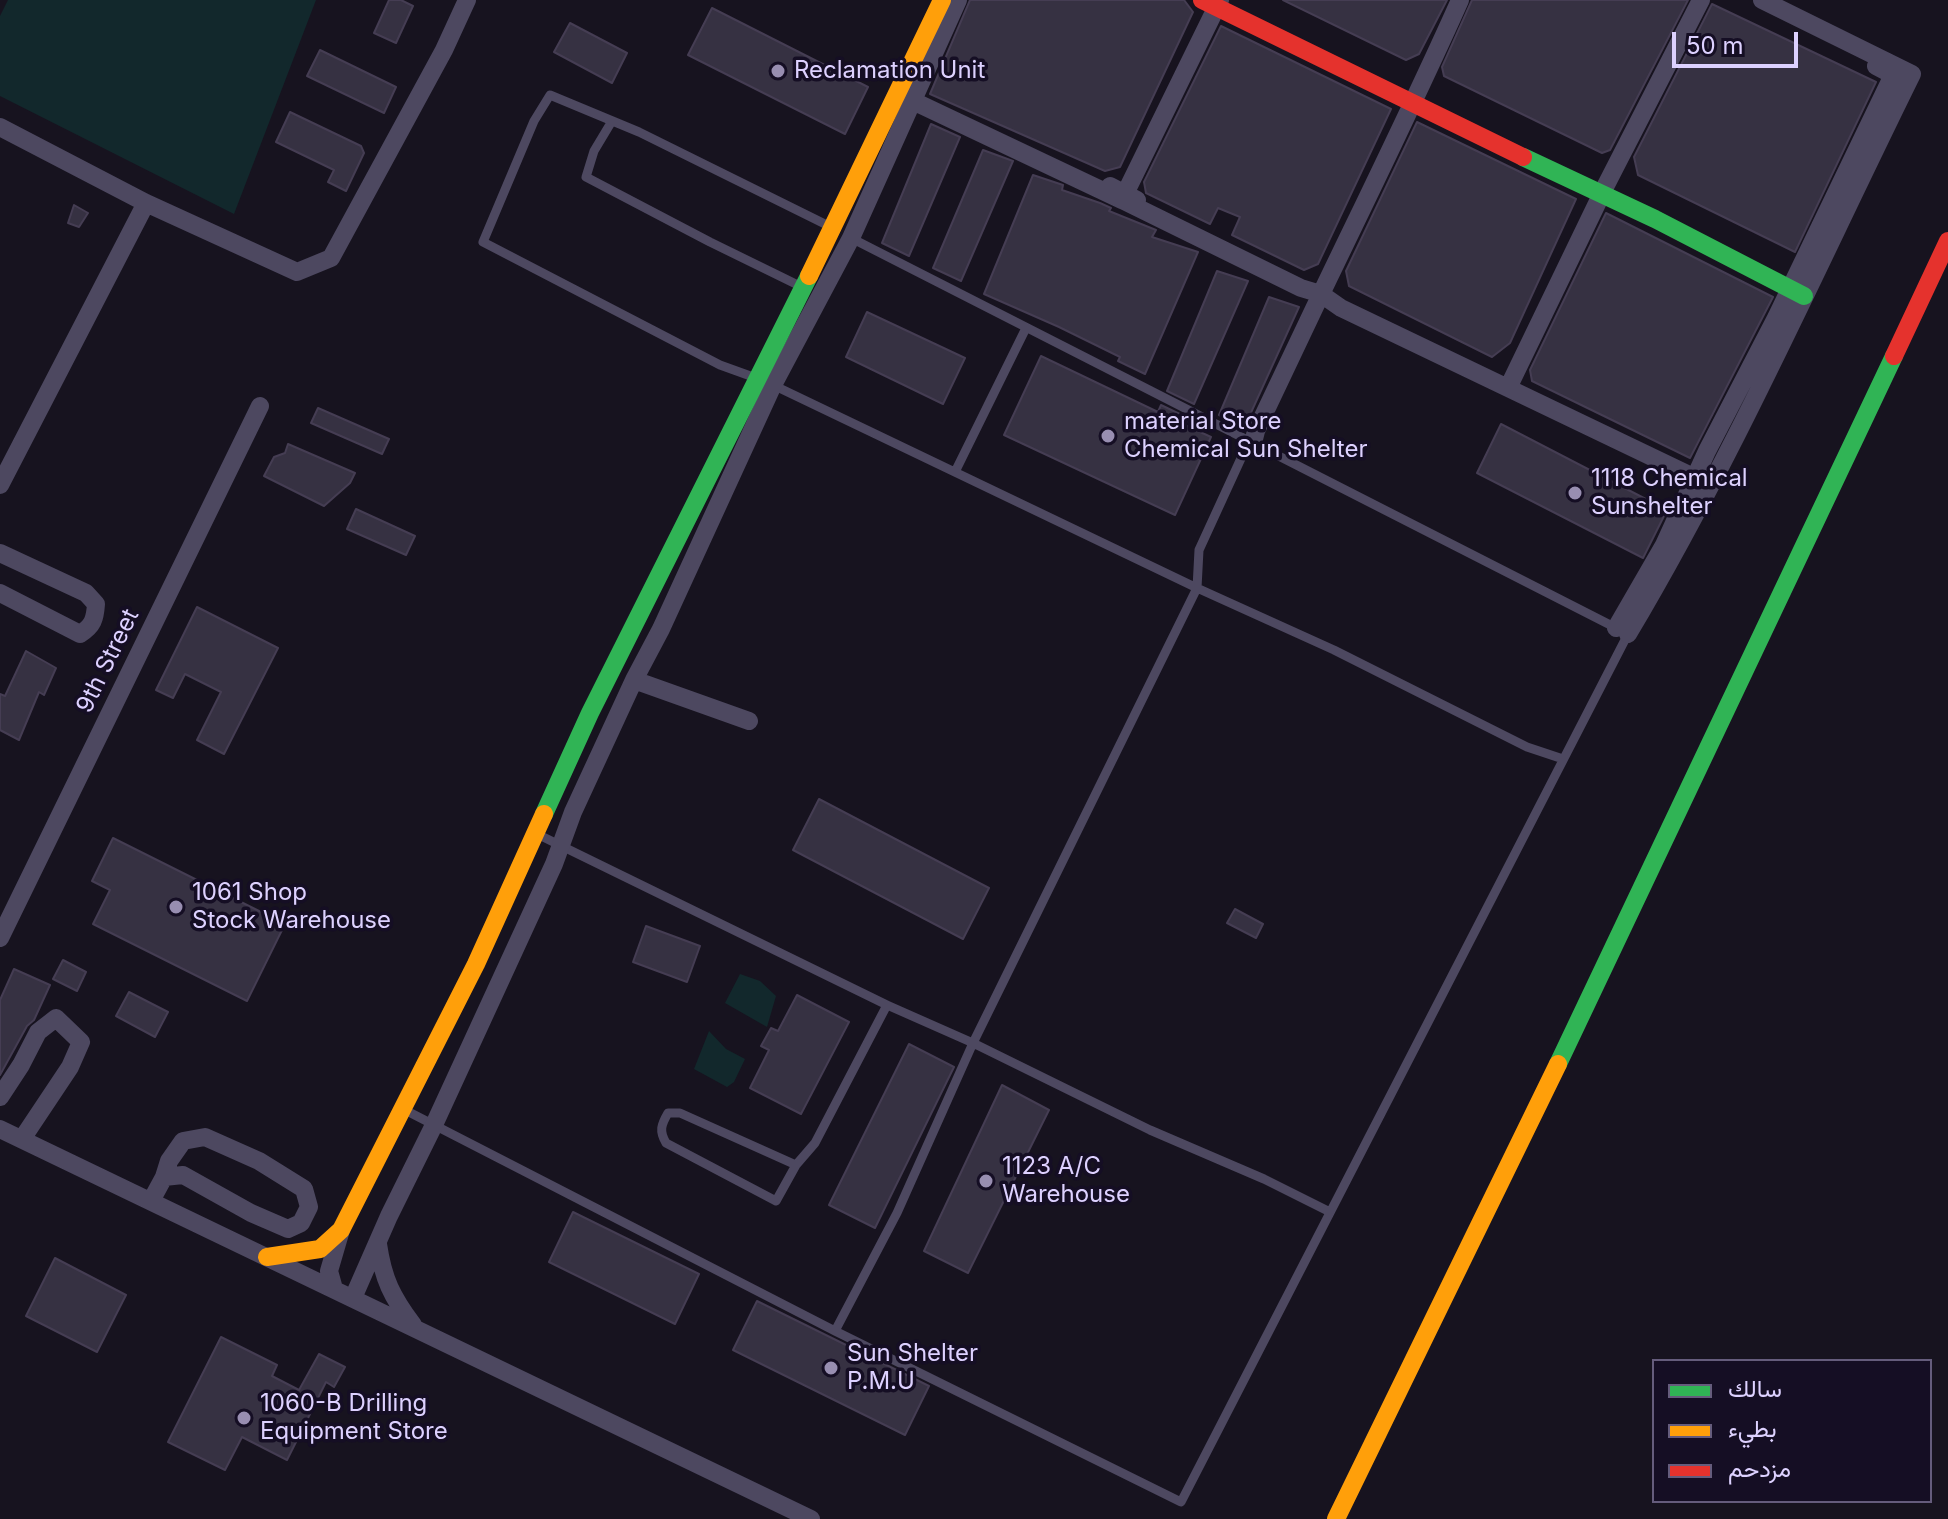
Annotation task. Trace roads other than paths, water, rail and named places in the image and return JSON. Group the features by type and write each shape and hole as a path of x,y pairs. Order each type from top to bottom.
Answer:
{"street":[{"path":"0,127 146,203 297,272 331,258 444,50 467,0"},
{"path":"334,1289 329,1271 341,1230 476,964 590,713 812,291 833,228 942,0"},
{"path":"812,291 851,238 958,0"},
{"path":"1411,97 1450,0"},
{"path":"1248,440 1253,418 1318,276 1460,0"},
{"path":"1599,189 1688,0"},
{"path":"1504,383 1599,189 1701,0"},
{"path":"1745,0 1893,75 1800,286"},
{"path":"1622,631 1664,545 1704,477 1912,74 1762,0"},
{"path":"1119,193 1121,179 1213,2 1655,219 1800,286"},
{"path":"914,98 1315,288 1341,308 1704,477"},
{"path":"0,485 146,203"},
{"path":"1336,1519 1621,933 1948,241"},
{"path":"353,1298 562,845 573,812 661,629 765,382"},
{"name":"9th Street","path":"0,936 260,406"},
{"path":"0,553 86,593 96,604 96,617 91,628 80,634 0,593"},
{"path":"634,680 749,721"},
{"path":"0,1097 38,1032 56,1018 81,1042 70,1067 22,1139"},
{"path":"0,1129 811,1519"},
{"path":"151,1201 169,1161 183,1141 205,1137 259,1161 304,1189 309,1207 301,1223 288,1229 251,1213 183,1175 164,1177"},
{"path":"267,1257 320,1249 341,1230"},
{"path":"377,1241 391,1296 415,1328"}],"lane":[{"path":"403,1109 835,1331 1181,1502 1563,759 1622,631 833,228 639,132 550,95 534,121 483,242 720,365 765,382 1334,650 1527,747 1563,759"},
{"path":"612,121 594,151 586,177 812,291"},
{"path":"955,472 1026,328"},
{"path":"835,1331 897,1213 973,1043 1197,588 1199,550 1248,440"},
{"path":"536,834 887,1005 1330,1212"},
{"path":"796,1165 680,1113 668,1113 661,1124 661,1134 666,1143 776,1201 796,1165 815,1143 887,1005"}],"place":[{"name":"Reclamation Unit","path":"778,71"},
{"name":"material Store Chemical Sun Shelter","path":"1108,436"},
{"name":"1118 Chemical Sunshelter","path":"1575,493"},
{"name":"1061 Shop Stock Warehouse","path":"176,907"},
{"name":"1123 A/C Warehouse","path":"986,1181"},
{"name":"Sun Shelter P.M.U","path":"831,1368"},
{"name":"1060-B Drilling Equipment Store","path":"244,1418"}]}
